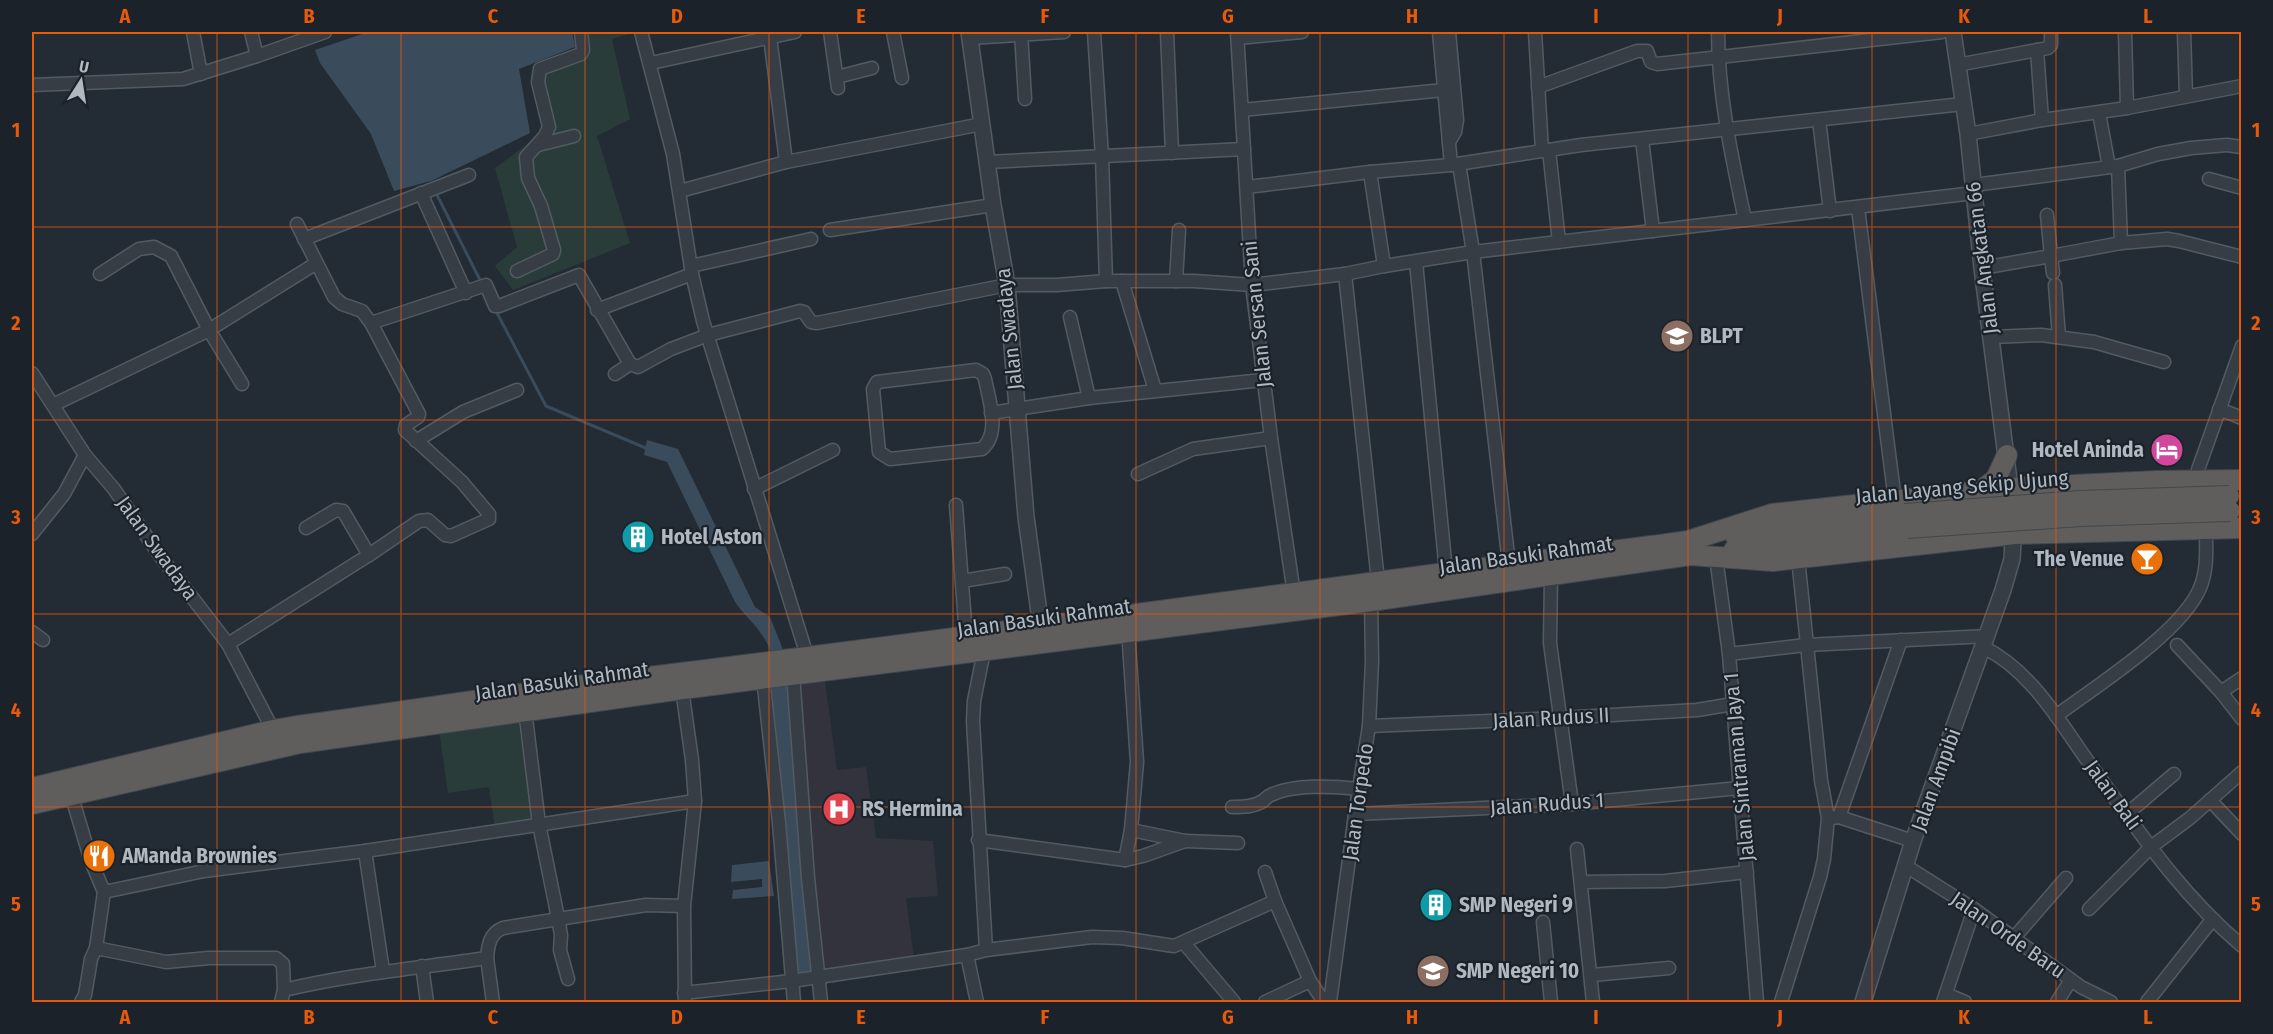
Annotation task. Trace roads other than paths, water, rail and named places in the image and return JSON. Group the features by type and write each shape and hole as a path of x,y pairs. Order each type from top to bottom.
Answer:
{"highway":[{"path":"2007,455 2016,472 2036,487"},
{"path":"1965,539 1984,525 1989,517 1985,500 1973,492 1996,479 2007,455"},
{"name":"Jalan Basuki Rahmat","path":"796,667 984,651 1128,630 1551,576 1689,548 1772,514 1902,514 1973,492 2010,487 2241,480"},
{"path":"2192,481 2180,490 2178,515 2183,524 2198,528"},
{"path":"2071,532 2052,523 2042,512 2044,501 2053,494 2075,485"},
{"name":"Jalan Layang Sekip Ujung","path":"1689,548 1902,514 2081,516 2235,503"},
{"name":"Jalan Basuki Rahmat","path":"32,804 300,743 682,689 966,636 1509,564 1689,548 1716,557 1773,561 2015,534 2241,528"},
{"name":"Jalan Basuki Rahmat","path":"32,788 273,730 639,678 765,673"}],"street":[{"path":"193,32 201,74"},
{"path":"252,32 257,56"},
{"path":"537,146 549,127 538,82 540,69 581,54 583,50 581,32"},
{"path":"641,32 651,63 680,191 692,270 708,335 734,415 754,489 796,667 815,977 821,1002"},
{"path":"651,63 795,32"},
{"path":"830,32 837,82 872,68"},
{"path":"893,32 902,78"},
{"path":"969,35 1064,32"},
{"path":"1094,32 1102,157 1106,280"},
{"path":"1167,32 1172,153"},
{"path":"1237,35 1302,32"},
{"path":"1439,32 1449,144 1473,252 1509,564"},
{"path":"1449,32 1457,120 1455,132 1449,144"},
{"path":"1535,32 1545,151 1558,242"},
{"path":"1718,32 1718,57 1727,130 1745,220"},
{"path":"1807,32 1809,45"},
{"path":"1538,87 1637,51 1647,51 1651,62 1657,64 1873,35 1942,32"},
{"name":"Jalan Angkatan 66","path":"1953,32 1956,66 1968,134 2015,534"},
{"path":"1956,66 2050,46 2051,32"},
{"path":"2125,32 2127,108"},
{"path":"2184,32 2186,96"},
{"path":"1021,33 1025,99"},
{"name":"Jalan Swadaya","path":"969,35 993,205 1007,285 1026,517 1041,627"},
{"name":"Jalan Sersan Sani","path":"1237,35 1252,285 1263,380 1294,594"},
{"path":"32,85 174,80 201,74 314,36"},
{"path":"770,37 786,162"},
{"path":"2037,50 2042,120"},
{"path":"1968,134 2042,120 2099,113 2241,86"},
{"path":"1242,110 1444,90"},
{"path":"1246,187 1455,164 1642,139 1963,104"},
{"path":"2099,113 2114,166 2121,243"},
{"path":"1819,120 1830,211"},
{"path":"680,191 786,162 982,124"},
{"path":"518,271 553,254 554,250 541,206 528,178 526,157 532,148 574,136"},
{"path":"1642,139 1653,231"},
{"path":"371,323 485,285 498,307 579,275 597,310 630,363 638,367 671,349 708,335 800,311 804,312 811,322 817,323 1007,285 1057,285 1106,280 1252,285 1346,274 1473,252 1858,208 2114,166 2191,148 2227,145 2241,147"},
{"path":"987,162 1244,149"},
{"path":"1370,172 1384,266"},
{"path":"304,239 469,175"},
{"path":"2210,179 2241,188"},
{"path":"424,192 467,292"},
{"path":"830,230 993,205"},
{"path":"1858,208 1902,514"},
{"path":"2047,215 2059,337"},
{"path":"228,644 422,520 428,520 445,535 451,536 489,519 489,514 462,482 416,441 405,428 419,414 371,323 362,311 342,304 334,297 315,264 297,224"},
{"path":"1176,281 1179,230"},
{"path":"597,310 692,270 811,239"},
{"path":"1982,268 2121,243 2156,239 2180,241 2241,257"},
{"path":"100,274 139,249 154,247 171,256 209,330 242,384"},
{"path":"1416,262 1446,572"},
{"path":"53,405 209,330 315,264"},
{"path":"1346,274 1378,581"},
{"path":"1122,281 1155,390"},
{"path":"1070,317 1089,398"},
{"path":"1991,337 2041,335 2094,342 2164,362"},
{"path":"2192,481 2241,346"},
{"path":"615,374 630,363"},
{"path":"976,370 983,374 985,379 991,412 991,436 982,449 886,458 879,452 873,386 878,381 976,370"},
{"name":"Jalan Swadaya","path":"32,373 85,455 114,489 160,557 228,644 273,730"},
{"path":"991,412 1155,390 1263,380"},
{"path":"416,441 463,412 517,390"},
{"path":"2219,409 2241,418"},
{"path":"1138,474 1193,449 1271,438"},
{"path":"754,489 833,450"},
{"path":"32,534 64,494 85,455"},
{"path":"956,505 966,636"},
{"path":"306,528 336,510 343,511 369,555"},
{"path":"2056,716 2162,636 2181,617 2200,589 2204,575 2206,560 2198,528"},
{"name":"Jalan Ampibi","path":"1863,1002 1914,841 1986,641 2012,559 2015,534"},
{"name":"Jalan Sintraman Jaya 1","path":"1716,557 1729,654 1757,1002"},
{"path":"1798,558 1821,780 1833,818"},
{"path":"962,581 1005,574"},
{"path":"1551,576 1550,643 1572,804"},
{"name":"Jalan Torpedo","path":"1330,1002 1369,726 1372,661 1371,600"},
{"path":"1125,860 1131,830 1137,762 1128,630"},
{"path":"32,632 43,640"},
{"path":"1729,654 1806,645 1901,640 1986,641"},
{"path":"1781,1002 1820,877 1833,818 1901,640"},
{"name":"Jalan Bali","path":"1986,641 2018,670 2056,716 2180,886 2241,946"},
{"path":"2177,645 2221,692 2241,719"},
{"path":"984,651 973,712 978,840 986,950"},
{"path":"765,673 794,1002"},
{"path":"2221,692 2241,678"},
{"path":"682,689 692,760 694,801 684,906 685,998 967,955 986,950 1092,937 1122,938 1166,946 1185,943 1275,901"},
{"name":"Jalan Rudus II","path":"1369,726 1696,710 1733,704"},
{"path":"525,710 539,824 559,920 560,950 568,980"},
{"path":"2089,909 2151,847 2241,772"},
{"path":"2127,814 2174,774"},
{"path":"1232,807 1248,807 1271,795 1301,788 1332,786 1359,789"},
{"name":"Jalan Rudus 1","path":"1355,814 1572,804 1740,788"},
{"path":"71,794 91,861 104,892 96,948 91,959 85,995 81,1002"},
{"path":"2210,800 2241,834"},
{"path":"104,892 204,872 365,851 694,801"},
{"path":"1833,818 1914,841"},
{"path":"1131,830 1185,841 1238,843"},
{"path":"978,840 1125,860 1185,841"},
{"path":"1577,849 1592,975 1593,1002"},
{"path":"365,851 383,971"},
{"name":"Jalan Orde Baru","path":"1906,866 1974,909 2071,980 2111,1002"},
{"path":"1264,872 1310,981 1324,1002"},
{"path":"1581,882 1665,881 1748,872"},
{"path":"2013,939 2066,878"},
{"path":"493,1002 487,958 489,944 497,931 646,905 684,906"},
{"path":"1965,1002 1944,998 1974,909"},
{"path":"2147,1002 2212,920"},
{"path":"1542,922 1551,1002"},
{"path":"1185,943 1234,1002"},
{"path":"96,948 166,962 210,958 276,958 283,964 283,996 383,971 487,958"},
{"path":"967,955 977,1002"},
{"path":"422,966 427,1002"},
{"path":"1592,975 1669,968"},
{"path":"2057,1002 2071,980"},
{"path":"1265,1002 1310,981"}],"water":[{"path":"368,32 572,32 575,47 519,69 530,133 431,181 394,191 371,134 320,63 315,50"},
{"path":"647,440 678,449 755,607 770,617 784,652 772,655 760,632 735,602 667,462 644,455"},
{"path":"788,681 812,974 795,977 771,683"},
{"path":"769,861 774,896 732,899 733,890 762,887 762,879 731,882 732,865"}],"waterway":[{"path":"435,191 482,284"},
{"path":"496,311 546,406 648,449"}],"place":[{"name":"BLPT","path":"1677,336"},
{"name":"Hotel Aninda","path":"2167,450"},
{"name":"Hotel Aston","path":"638,537"},
{"name":"The Venue","path":"2147,559"},
{"name":"RS Hermina","path":"839,809"},
{"name":"AManda Brownies","path":"99,856"},
{"name":"SMP Negeri 9","path":"1436,905"},
{"name":"SMP Negeri 10","path":"1433,971"}]}
